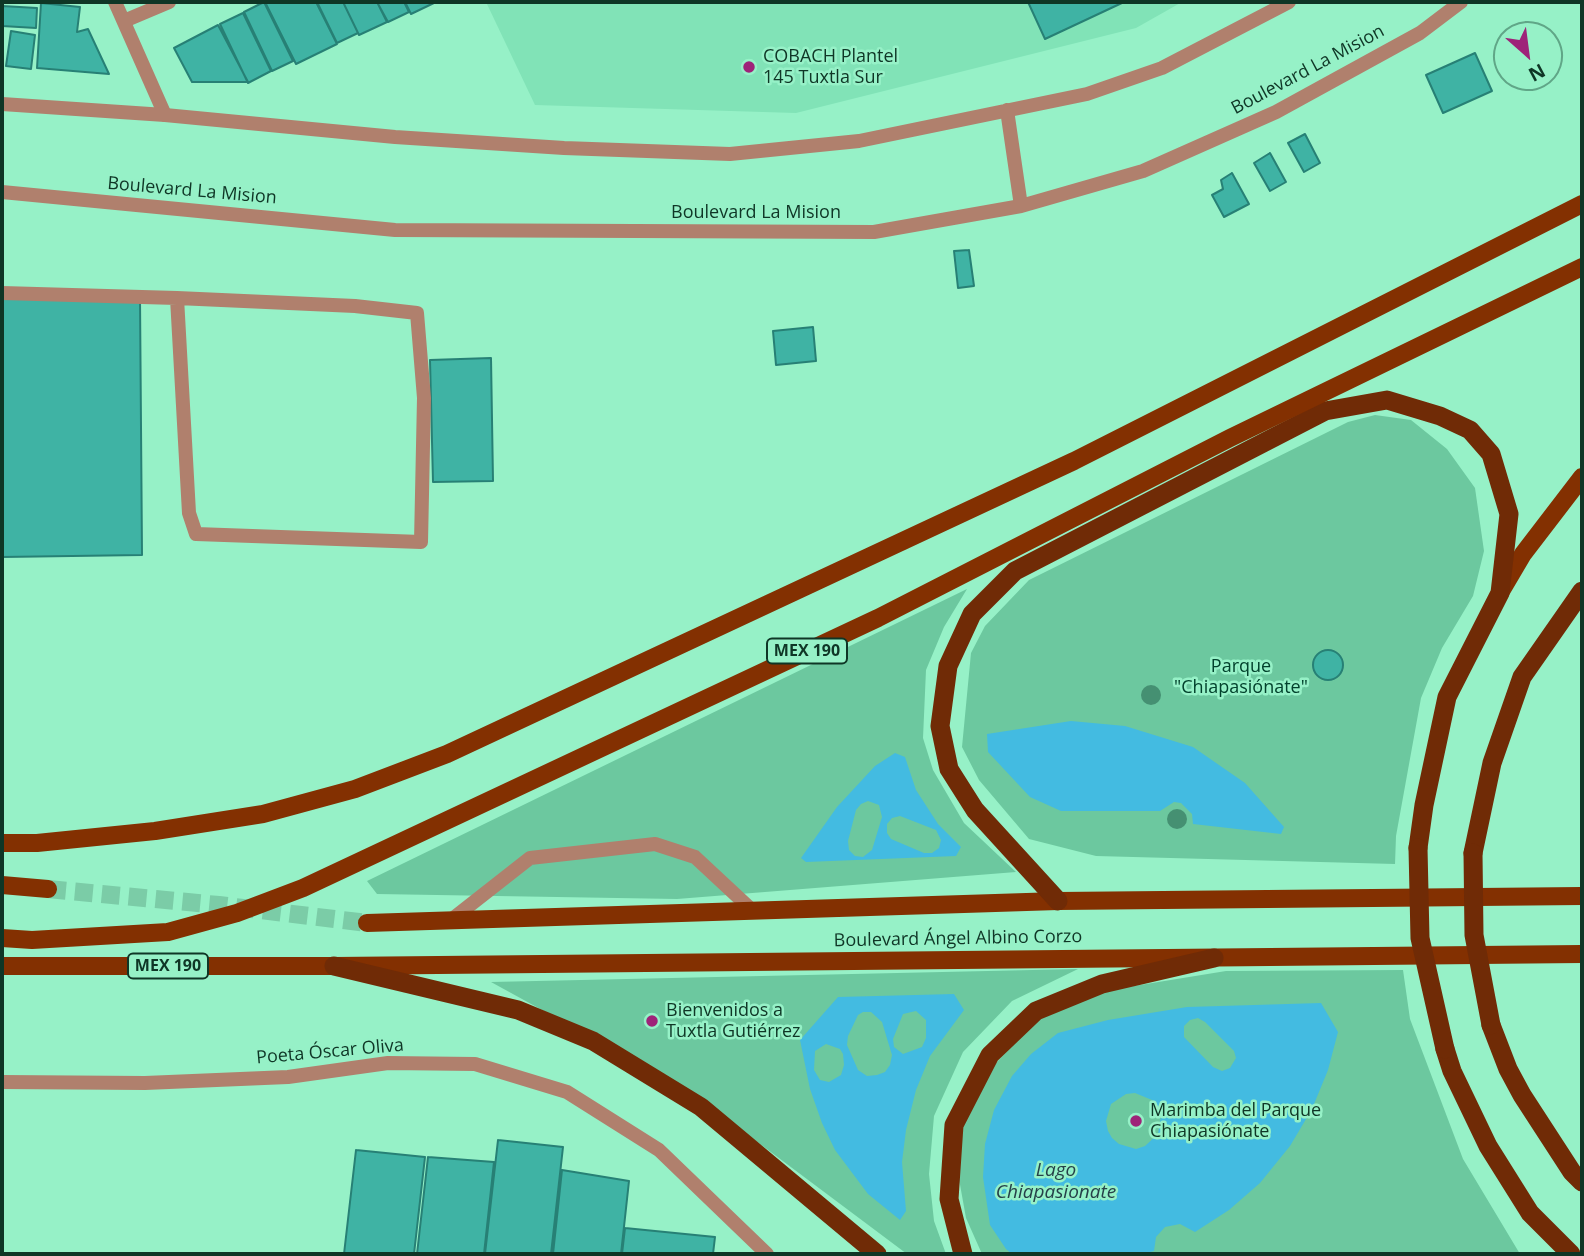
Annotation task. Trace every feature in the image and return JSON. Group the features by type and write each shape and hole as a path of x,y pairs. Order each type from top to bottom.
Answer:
{"highway":[{"path":"1058,901 975,810 949,769 940,726 948,666 972,614 1015,571 1325,411 1387,400 1440,416 1470,430 1491,454 1509,514 1500,593 1447,697 1424,805 1418,848 1420,938 1452,1071 1488,1146 1530,1213 1560,1254"},
{"path":"1582,591 1522,677 1492,764 1473,853 1474,935 1491,1025 1508,1069 1522,1095 1572,1172 1582,1182"},
{"path":"963,1254 949,1199 954,1125 990,1055 1036,1011 1102,984 1214,958"},
{"path":"334,966 518,1010 593,1041 701,1107 877,1254"},
{"path":"1530,1213 1571,1254"}],"main road":[{"path":"2,843 37,843 155,831 263,814 355,789 447,754 1074,461 1582,204"},
{"name":"MEX 190","path":"2,938 55,939 168,932 237,913 303,888 878,618 1230,438 1582,267"},
{"path":"1500,593 1523,554 1582,477"},
{"path":"2,885 48,889"},
{"name":"Boulevard Ángel Albino Corzo","path":"367,923 1058,901 1582,895"},
{"name":"Boulevard Ángel Albino Corzo","path":"334,966 1582,954"},
{"name":"MEX 190","path":"2,966 334,966"}],"street":[{"path":"116,2 165,115"},
{"path":"124,21 169,2"},
{"path":"2,104 165,115 396,137 564,148 730,154 859,141 1087,94 1162,68 1289,2"},
{"name":"Boulevard La Mision","path":"2,192 395,230 874,232 1021,206 1143,171 1276,112 1420,33 1461,2"},
{"path":"1007,110 1021,206"},
{"path":"2,293 177,298 355,306 417,313 424,398 421,542 195,534 189,513 177,298"},
{"path":"451,920 530,858 655,844 695,857 753,911"},
{"name":"Poeta Óscar Oliva","path":"2,1082 145,1083 288,1077 388,1063 475,1064 567,1092 659,1150 767,1254"}],"shaded area":[{"name":"COBACH Plantel 145 Tuxtla Sur","path":"486,2 1182,2 1136,28 796,113 535,105"}],"green space":[{"name":"Parque \"Chiapasiónate\"","path":"1375,415 1411,420 1447,449 1475,488 1484,551 1473,596 1442,648 1421,698 1396,836 1395,864 1096,856 1029,839 979,780 962,747 971,653 985,626 1029,580 1348,422"},
{"path":"967,589 944,627 926,670 923,738 933,770 964,823 1016,872 677,899 377,894 367,881"},
{"path":"1078,969 1012,1001 963,1052 934,1116 929,1174 934,1221 946,1254 907,1254 688,1090 491,982"},
{"path":"1403,970 1410,1019 1463,1159 1520,1254 982,1254 966,1218 959,1179 963,1124 995,1064 1037,1020 1103,991 1226,971"}],"water":[{"path":"1071,721 1125,726 1193,747 1245,783 1284,827 1281,834 1193,824 1192,814 1181,803 1174,802 1160,811 1061,811 1030,797 988,752 987,734"},
{"path":"895,753 905,757 916,790 938,824 961,847 956,856 806,862 801,858 837,807 875,766","holes":["868,801 879,805 882,817 872,850 863,857 855,856 849,850 848,841 856,810","900,816 936,830 941,840 939,848 932,853 924,853 891,839 887,833 887,824 892,818"]},
{"path":"954,994 964,1010 930,1056 916,1090 906,1130 902,1162 906,1211 900,1220 868,1194 835,1150 810,1089 800,1040 838,997","holes":["916,1011 926,1020 926,1038 922,1047 903,1054 894,1047 893,1039 903,1014","871,1012 882,1022 892,1055 885,1072 867,1076 858,1070 847,1045 848,1036 858,1015","826,1044 840,1049 844,1065 841,1075 829,1082 820,1080 814,1070 815,1051"]},
{"name":"Lago Chiapasionate","path":"1321,1003 1338,1032 1328,1070 1312,1109 1290,1146 1260,1183 1229,1210 1195,1232 1180,1224 1165,1227 1156,1237 1154,1251 1142,1254 1012,1254 990,1225 983,1177 985,1144 994,1110 1012,1076 1031,1054 1058,1033 1108,1020 1187,1007","holes":["1198,1018 1234,1051 1236,1058 1230,1068 1222,1071 1213,1067 1184,1037 1184,1026 1190,1020","1135,1093 1152,1100 1161,1116 1158,1134 1145,1146 1136,1149 1119,1144 1112,1138 1106,1121 1111,1104 1126,1094"]}],"building":[{"path":"264,2 293,61 272,71 244,12"},
{"path":"265,2 316,2 337,44 296,64"},
{"path":"317,2 343,2 358,33 337,43"},
{"path":"343,2 377,2 387,22 359,35"},
{"path":"377,2 404,2 409,12 388,22"},
{"path":"405,2 436,2 411,14"},
{"path":"1028,2 1124,2 1045,39"},
{"path":"41,3 80,7 77,32 88,29 109,74 37,68"},
{"path":"2,6 37,8 36,28 2,26"},
{"path":"243,13 271,71 248,83 220,24"},
{"path":"218,25 248,82 192,82 174,48"},
{"path":"11,31 35,35 31,69 6,66"},
{"path":"1475,53 1492,91 1443,113 1426,75"},
{"path":"1305,134 1320,163 1304,172 1288,143"},
{"path":"1270,153 1286,182 1270,191 1254,163"},
{"path":"1232,173 1249,204 1224,217 1212,195 1223,189 1221,180"},
{"path":"969,250 974,286 958,288 954,251"},
{"path":"140,298 142,555 2,557 2,299"},
{"path":"813,327 816,361 776,365 773,331"},
{"path":"491,358 493,481 433,482 430,360"},
{"path":"1328,650 1334,651 1342,659 1342,671 1334,679 1328,680 1322,679 1314,671 1313,665 1314,659 1322,651"},
{"path":"498,1140 563,1147 551,1254 485,1254"},
{"path":"356,1150 425,1157 414,1254 344,1254"},
{"path":"428,1157 494,1162 484,1254 417,1254"},
{"path":"562,1170 629,1181 621,1254 553,1254"},
{"path":"625,1228 715,1237 713,1254 622,1254"}],"tunnel":[{"path":"48,889 219,905 367,923"}],"place":[{"name":"COBACH Plantel 145 Tuxtla Sur","path":"749,67"},
{"name":"Bienvenidos a Tuxtla Gutiérrez","path":"652,1021"},
{"name":"Marimba del Parque Chiapasiónate","path":"1136,1121"}]}
